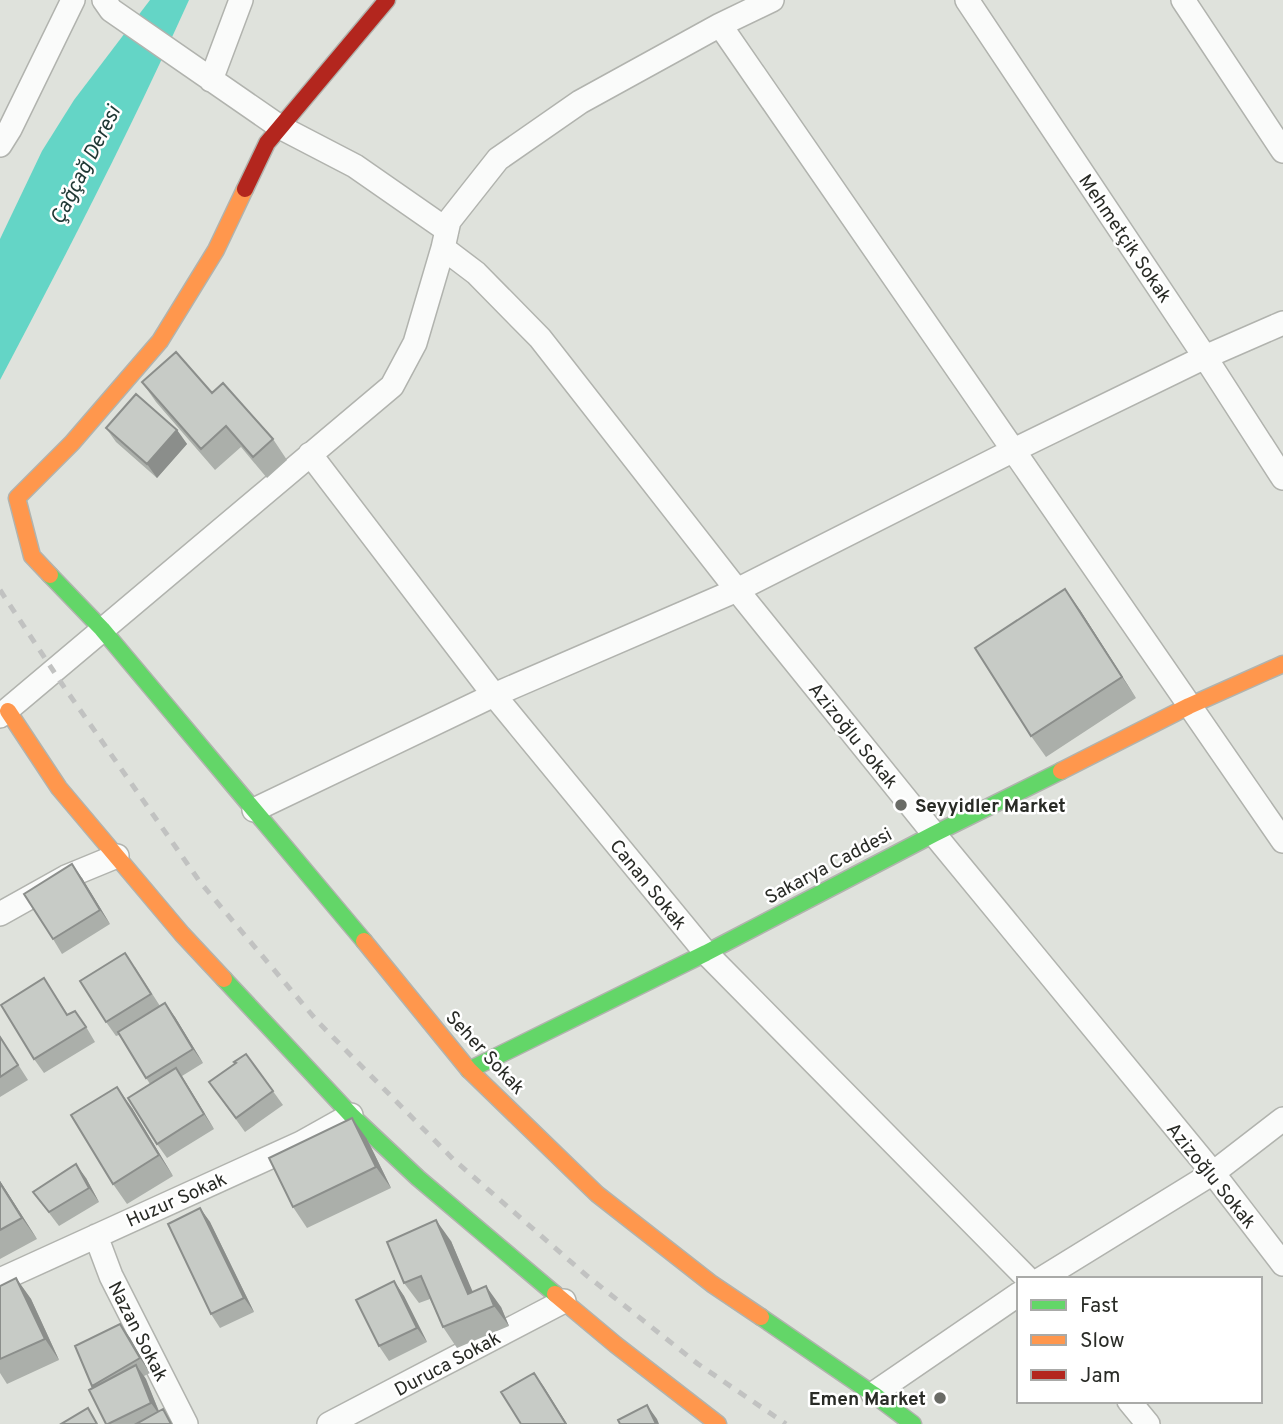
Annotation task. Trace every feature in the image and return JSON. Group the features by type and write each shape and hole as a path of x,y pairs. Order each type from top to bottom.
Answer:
{"street":[{"path":"0,145 73,0"},
{"path":"211,80 241,0"},
{"path":"281,127 387,0"},
{"path":"718,1424 616,1345 418,1178 351,1115 182,933 59,788 4,713 392,386 415,344 449,221 498,159 580,103 720,25 772,0"},
{"name":"Mehmetçik Sokak","path":"967,0 1283,478"},
{"path":"1183,0 1283,151"},
{"name":"Azizoğlu Sokak","path":"108,5 182,60 281,127 355,166 445,239 540,338 737,590 1213,1173 1283,1264"},
{"path":"720,25 1283,841"},
{"name":"Seher Sokak","path":"281,127 267,143 216,250 160,341 72,443 17,498 32,556 102,629 470,1070 597,1194 712,1284 913,1424"},
{"path":"254,810 495,695 737,590 1014,450 1205,357 1283,323"},
{"name":"Canan Sokak","path":"310,454 495,695 706,953 1026,1277"},
{"name":"Sakarya Caddesi","path":"470,1070 706,953 934,834 1189,706 1283,664"},
{"path":"0,914 66,877 117,856"},
{"name":"Huzur Sokak","path":"0,1280 301,1143 351,1115"},
{"path":"1044,1277 1213,1173 1283,1119"},
{"name":"Nazan Sokak","path":"96,1236 111,1276 186,1424"},
{"path":"873,1394 1017,1295"},
{"name":"Duruca Sokak","path":"329,1424 564,1301"},
{"path":"1131,1403 1148,1424"}],"water":[{"name":"Çağçağ Deresi","path":"150,0 189,0 97,191 0,380 0,239 42,151 74,100"}],"building":[{"path":"176,352 212,393 223,383 273,439 253,457 226,426 201,449 142,382"},
{"path":"136,394 177,430 147,464 106,428"},
{"path":"1065,589 1122,677 1031,736 975,648"},
{"path":"72,864 100,910 53,939 24,894"},
{"path":"125,953 151,994 106,1022 80,981"},
{"path":"44,978 67,1015 75,1011 86,1027 34,1059 1,1005"},
{"path":"165,1003 193,1049 146,1078 118,1032"},
{"path":"0,1037 18,1065 0,1077"},
{"path":"246,1054 273,1091 236,1118 209,1082"},
{"path":"176,1068 204,1114 157,1144 128,1098"},
{"path":"117,1087 159,1155 113,1184 71,1115"},
{"path":"352,1118 376,1167 293,1207 269,1158"},
{"path":"76,1164 89,1188 49,1212 33,1192"},
{"path":"0,1183 22,1218 0,1230"},
{"path":"200,1208 244,1298 211,1314 168,1224"},
{"path":"436,1220 468,1294 486,1286 494,1306 443,1327 421,1276 404,1283 387,1242"},
{"path":"16,1278 45,1339 0,1359 0,1286"},
{"path":"394,1281 417,1328 379,1346 356,1300"},
{"path":"120,1324 140,1358 92,1386 75,1346"},
{"path":"136,1365 151,1403 106,1424 89,1390"},
{"path":"534,1373 566,1424 521,1424 501,1392"},
{"path":"647,1405 656,1424 620,1424 618,1420"},
{"path":"88,1408 97,1424 61,1424"},
{"path":"163,1409 171,1424 136,1424"}],"railway":[{"path":"0,590 200,882 318,1022 453,1159 586,1275 698,1364 786,1424"}],"traffic: fast":[{"path":"50,575 102,629 364,941"},
{"path":"469,1070 706,953 1061,771"},
{"path":"224,979 351,1115 418,1178 555,1294"},
{"path":"761,1317 913,1424"}],"traffic: slow":[{"path":"50,575 32,556 17,498 72,443 160,341 216,250 245,189"},
{"path":"1061,771 1189,706 1283,664"},
{"path":"8,711 59,788 182,934 224,979"},
{"path":"364,941 469,1070 597,1194 712,1284 761,1317"},
{"path":"555,1294 718,1424"}],"traffic: jam":[{"path":"245,189 267,143 387,0"}],"place":[{"name":"Seyyidler Market","path":"901,805"},
{"name":"Emen Market","path":"940,1398"}]}
